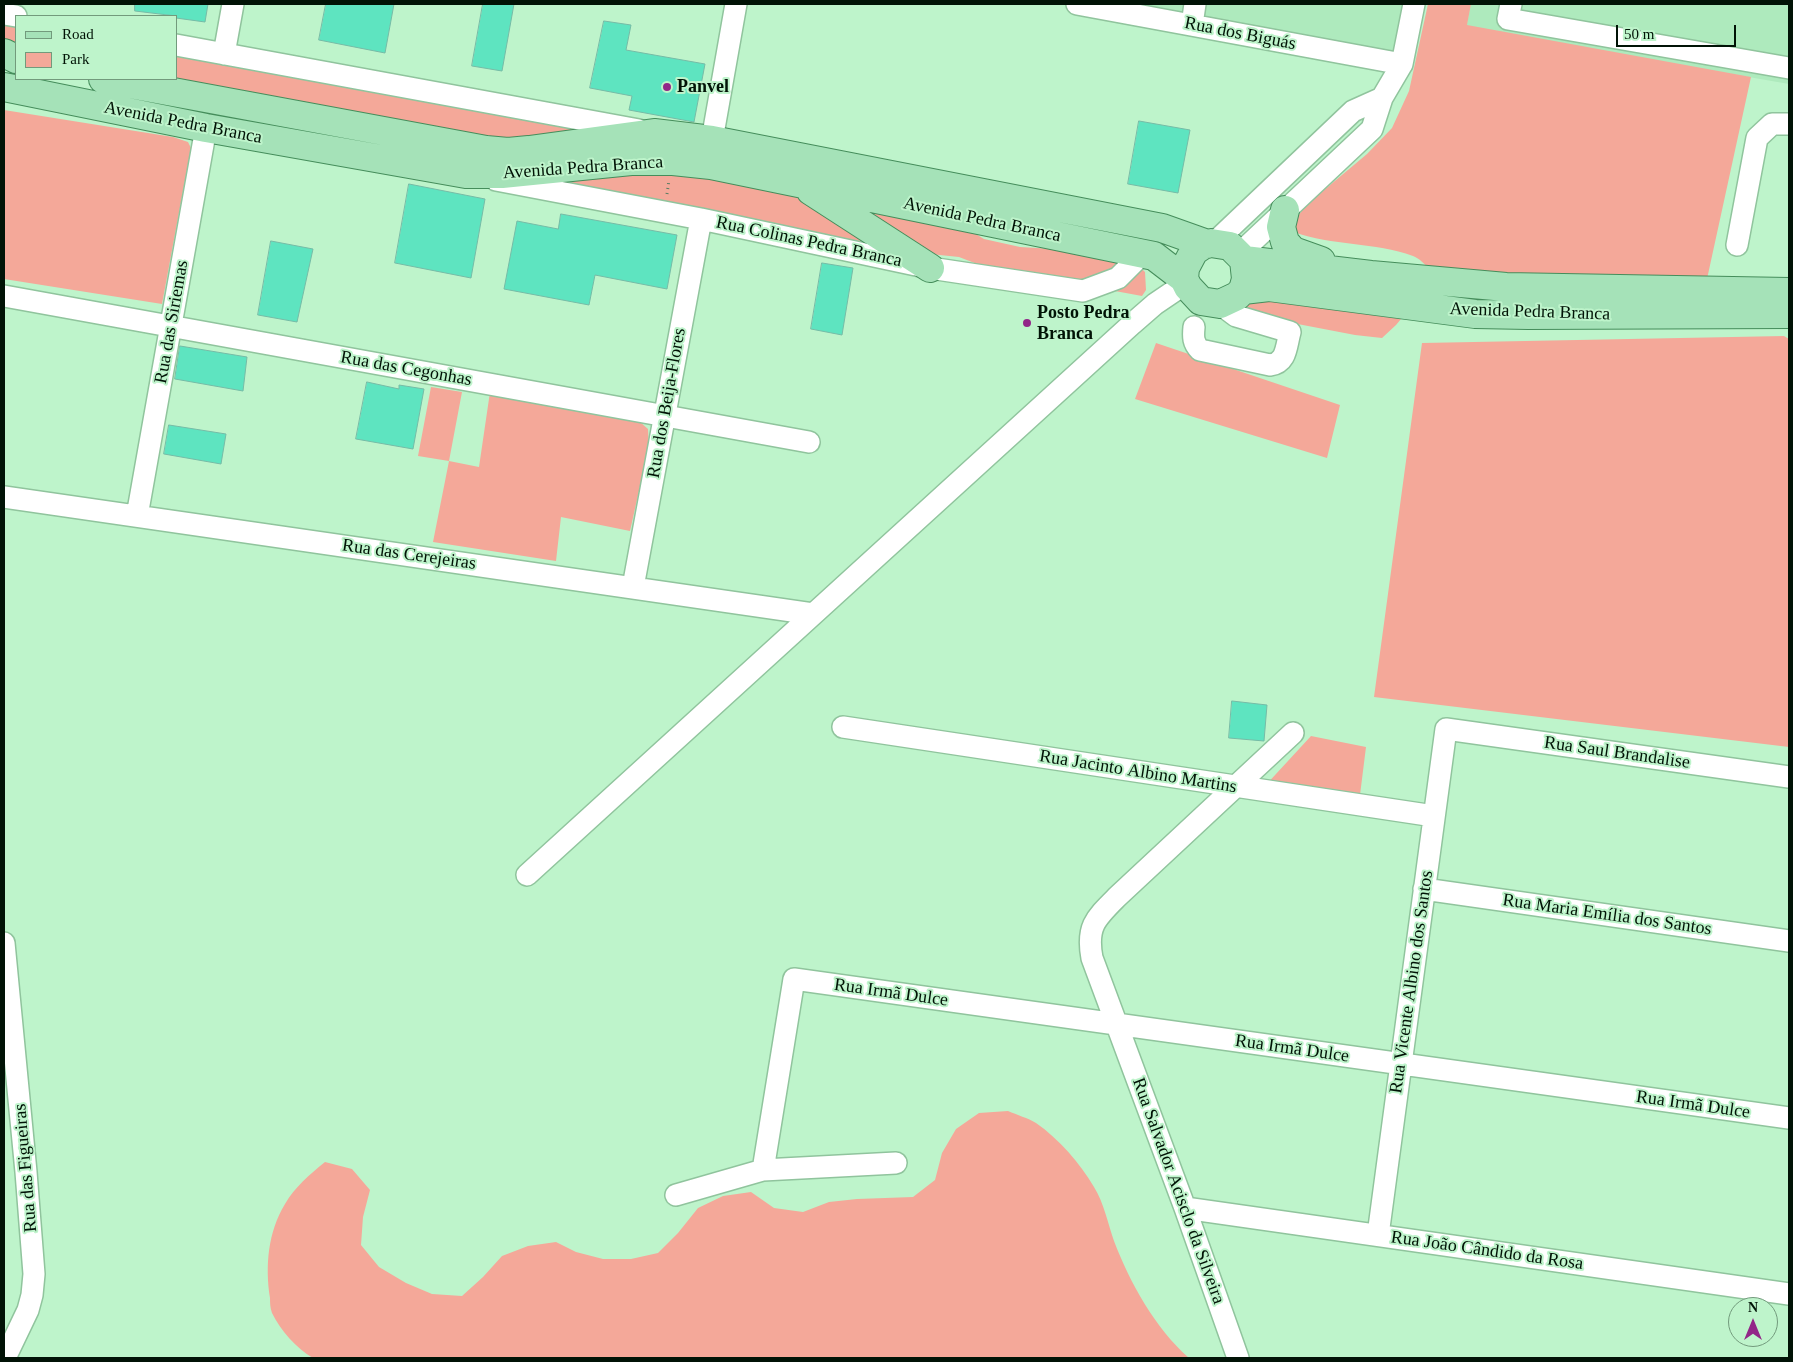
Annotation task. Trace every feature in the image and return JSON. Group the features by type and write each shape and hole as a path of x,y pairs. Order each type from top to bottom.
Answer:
{"main road":[{"name":"Avenida Pedra Branca","path":"108,80 486,150 508,152 529,150 654,133 712,140 1162,228 1210,244"},
{"name":"Avenida Pedra Branca","path":"4,87 206,128 466,174 502,174 631,161 673,161 711,165 1154,256 1185,281"},
{"path":"798,182 930,268"},
{"path":"1286,210 1281,227 1286,242 1293,251 1371,275"},
{"path":"1210,244 1230,246 1241,257 1246,279 1243,290 1237,296 1220,304 1201,301 1185,281 1185,268 1194,251 1210,244"},
{"name":"Avenida Pedra Branca","path":"1241,257 1371,275 1473,285 1541,289 1789,292"},
{"name":"Avenida Pedra Branca","path":"1243,290 1269,287 1475,314 1789,314"}],"street":[{"path":"224,54 233,4"},
{"path":"712,140 736,4"},
{"name":"Rua dos Biguás","path":"1077,4 1402,64"},
{"path":"1192,25 1195,4"},
{"path":"1241,257 1286,210 1372,129 1382,98 1402,64 1414,4"},
{"path":"1510,4 1508,19 1789,68"},
{"name":"Avenida Pedra Branca","path":"178,45 654,133"},
{"path":"1210,244 1353,111 1382,98"},
{"path":"1737,245 1757,138 1772,124 1789,124"},
{"name":"Rua das Siriemas","path":"137,516 206,128"},
{"name":"Rua Colinas Pedra Branca","path":"466,174 701,219 930,268 1083,291 1118,278 1142,254"},
{"name":"Rua dos Beija-Flores","path":"633,587 701,219"},
{"path":"527,874 1132,324 1185,281"},
{"name":"Rua das Cegonhas","path":"4,296 809,442"},
{"path":"1194,327 1193,338 1200,350 1270,365 1277,364 1283,359 1290,332 1236,316 1220,304"},
{"name":"Rua das Cerejeiras","path":"4,497 813,614"},
{"name":"Rua Jacinto Albino Martins","path":"843,728 1434,816"},
{"name":"Rua Saul Brandalise","path":"1446,729 1789,777"},
{"name":"Rua Vicente Albino dos Santos","path":"1378,1235 1446,729"},
{"name":"Rua Salvador Acisclo da Silveira","path":"1238,1358 1185,1208 1092,958 1090,934 1095,922 1118,896 1293,733"},
{"name":"Rua Maria Emília dos Santos","path":"1424,889 1789,942"},
{"name":"Rua das Figueiras","path":"4,944 11,1090 34,1253 32,1295 28,1310 5,1358"},
{"name":"Rua Irmã Dulce","path":"763,1170 794,979 1789,1118"},
{"path":"676,1195 763,1170 896,1163"},
{"name":"Rua João Cândido da Rosa","path":"1185,1208 1789,1294"}],"shaded area":[{"path":"1117,4 1411,4 1400,55"},
{"path":"1471,4 1789,4 1789,84 1466,28"}],"green space":[{"path":"1428,4 1471,4 1467,25 1751,77 1707,279 1554,276 1429,268 1415,257 1384,248 1323,240 1294,232 1294,222 1305,206 1367,154 1392,128 1409,91"},
{"path":"4,22 15,24 15,51 4,47"},
{"path":"178,54 593,131 486,140 178,79"},
{"path":"4,110 173,137 188,142 191,148 162,304 4,279"},
{"path":"692,169 803,195 882,248 550,184 587,174"},
{"path":"870,210 961,225 984,239 1020,247 1053,249 1136,263 1145,272 1146,290 1142,296 985,267 959,257 930,254 885,228 870,213"},
{"path":"1234,285 1406,313 1382,338 1355,335 1209,307 1206,300 1221,288"},
{"path":"1784,336 1789,339 1789,747 1374,697 1422,343"},
{"path":"1156,343 1340,405 1327,458 1135,399"},
{"path":"431,387 462,392 449,461 418,456"},
{"path":"490,392 640,422 648,429 649,446 630,531 561,517 556,561 433,542 449,461 479,467"},
{"path":"1311,736 1366,747 1359,803 1264,787"},
{"path":"1008,1111 1033,1121 1045,1129 1061,1144 1082,1169 1100,1200 1114,1241 1136,1289 1165,1333 1189,1358 313,1358 290,1338 271,1311 268,1262 271,1238 275,1226 279,1215 293,1192 325,1162 352,1169 370,1190 363,1217 361,1245 379,1267 406,1283 432,1294 462,1296 502,1256 528,1246 556,1242 576,1252 603,1259 631,1259 658,1253 678,1233 698,1208 723,1196 751,1192 774,1208 803,1212 829,1202 913,1197 935,1180 942,1153 956,1129 979,1113"}],"building":[{"path":"135,4 208,4 205,22 178,18 178,15 135,11"},
{"path":"326,4 394,4 385,53 319,40"},
{"path":"483,4 514,4 502,71 472,66"},
{"name":"Panvel","path":"604,21 631,25 626,50 705,64 694,122 629,110 632,96 590,88"},
{"path":"1139,121 1190,130 1178,193 1128,184"},
{"path":"409,184 485,199 471,278 395,263"},
{"path":"561,214 677,235 667,289 595,275 589,305 504,289 517,221 558,229"},
{"path":"271,241 313,249 297,322 258,315"},
{"path":"822,263 853,268 842,335 811,329"},
{"path":"180,346 247,357 243,391 175,379"},
{"path":"367,382 399,389 399,385 424,389 413,449 356,439"},
{"path":"169,425 226,434 221,464 164,454"},
{"path":"1232,701 1267,705 1264,741 1229,738"}],"place":[{"name":"Panvel","path":"667,87"},
{"name":"Posto Pedra Branca","path":"1027,323"}]}
